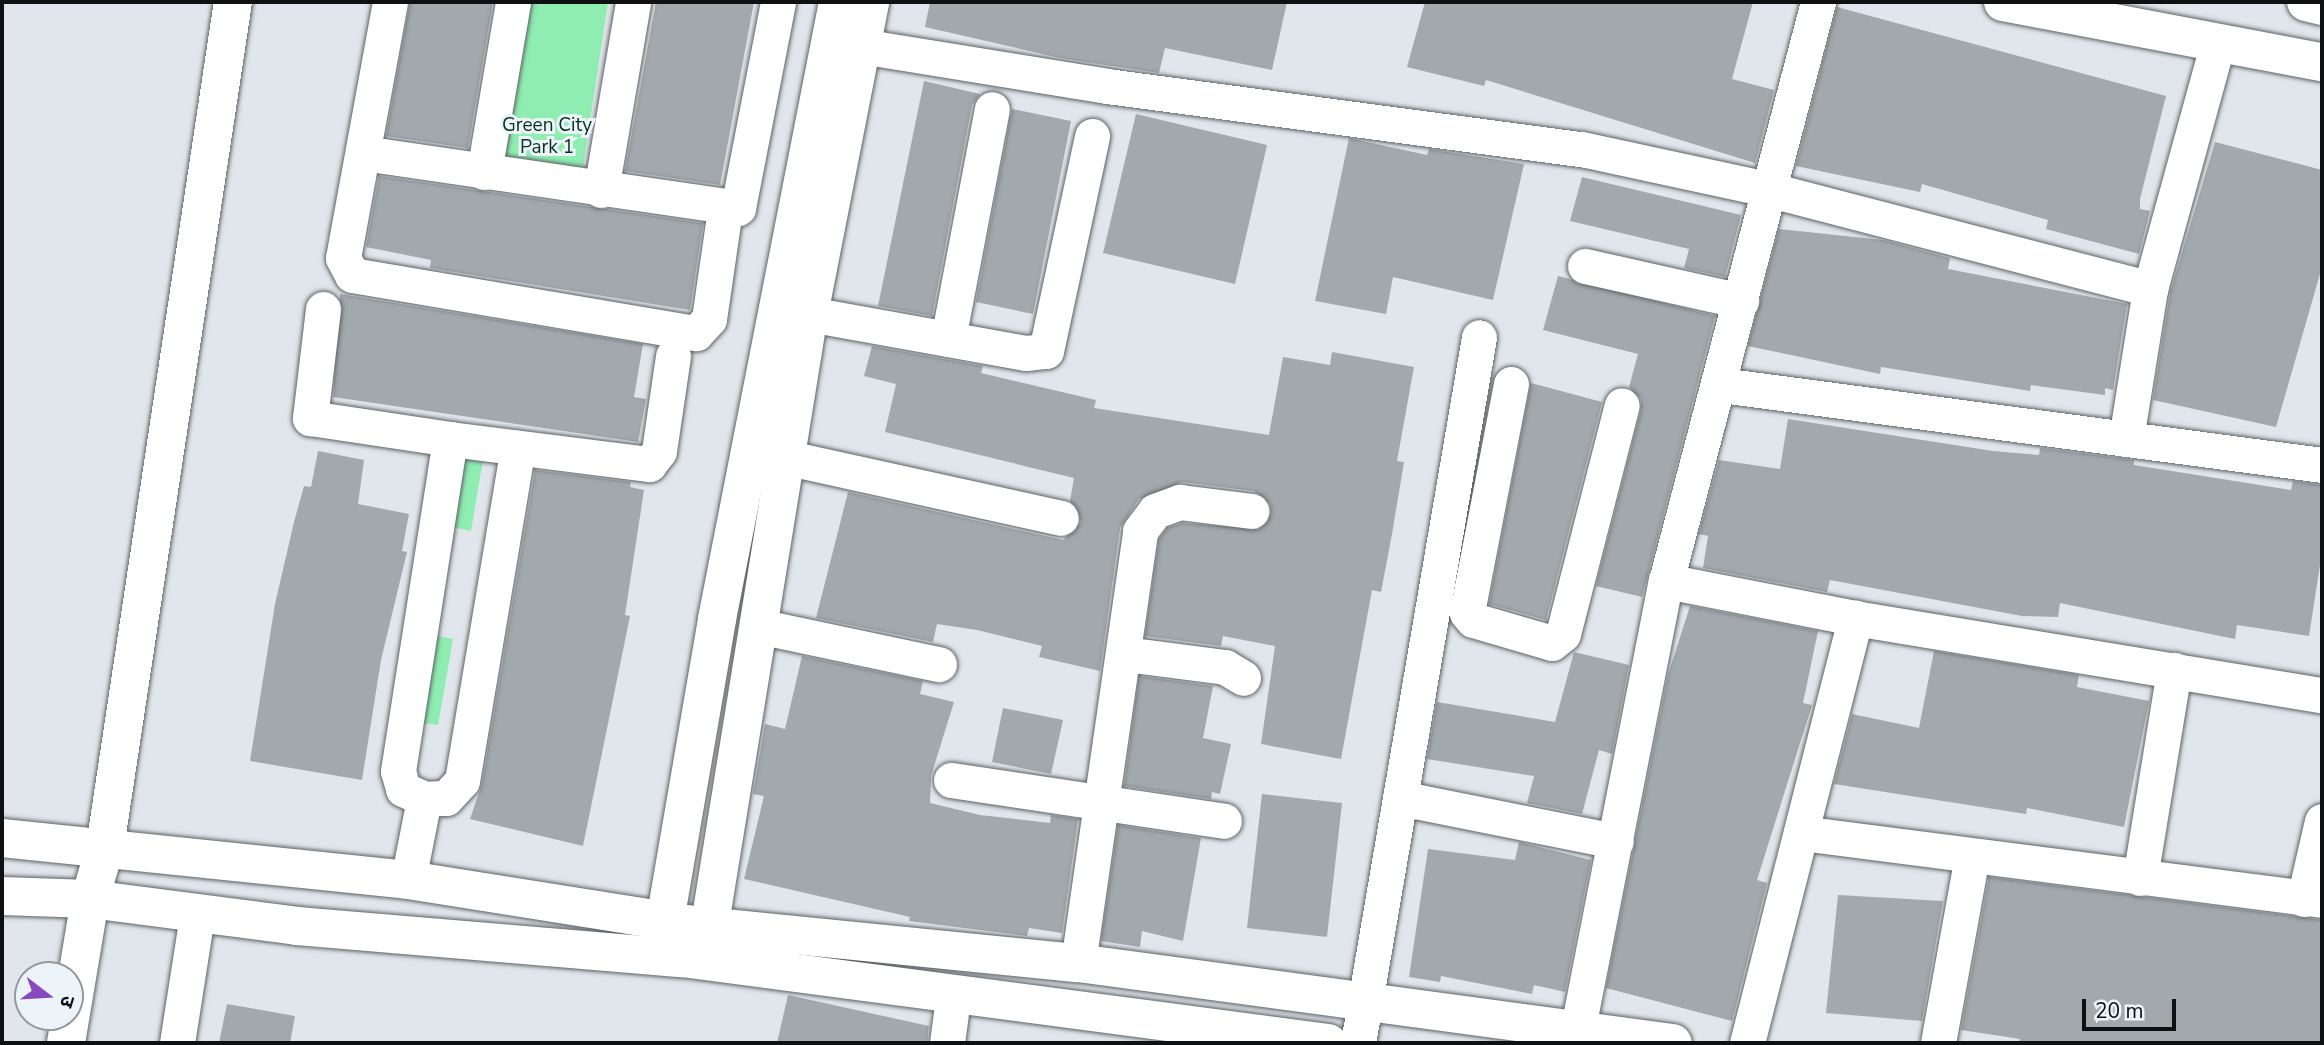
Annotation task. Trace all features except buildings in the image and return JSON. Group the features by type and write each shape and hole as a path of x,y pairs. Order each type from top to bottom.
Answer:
{"street":[{"path":"66,1043 90,898 104,847 233,2"},
{"path":"390,2 343,258 352,275 696,333 709,319 725,209"},
{"path":"484,172 513,2"},
{"path":"601,190 633,2"},
{"path":"363,153 725,209 738,208 744,200 778,2"},
{"path":"704,962 758,626 769,453 838,2"},
{"path":"660,956 664,919 769,453 808,314 870,2"},
{"path":"1576,1037 1666,581 1721,385 1767,189 1818,2"},
{"path":"2003,2 2086,9 2218,42 2322,62"},
{"path":"2306,2 2322,6"},
{"path":"2126,439 2150,289 2218,42"},
{"path":"861,46 1107,86 1582,149 1767,189 2150,289"},
{"path":"948,339 992,109"},
{"path":"808,314 1037,355 1045,351 1092,136"},
{"path":"1585,266 1741,301"},
{"path":"323,309 310,418 450,439 656,461 673,356"},
{"path":"1358,1043 1479,337"},
{"path":"1511,384 1467,613 1474,620 1558,642 1622,405"},
{"path":"1721,385 2126,439 2322,459"},
{"path":"450,439 398,771 403,789 424,799 446,798 462,781 518,448"},
{"path":"769,453 1061,518"},
{"path":"1452,493 1488,500"},
{"path":"1078,963 1125,654 1140,531 1155,511 1180,502 1251,511"},
{"path":"1666,581 1854,618 2322,695"},
{"path":"1748,1043 1854,618"},
{"path":"758,626 939,664"},
{"path":"1125,654 1224,667 1243,678"},
{"path":"2140,878 2174,670"},
{"path":"951,780 1224,821"},
{"path":"1400,798 1616,841"},
{"path":"408,880 424,799"},
{"path":"1801,833 2313,899 2322,821"},
{"path":"2,838 408,880 664,919 1078,963 1576,1037 1673,1043"},
{"path":"1938,1043 1972,856"},
{"path":"2,896 90,898 197,915 660,956 953,998 1328,1043"},
{"path":"177,1043 197,915"},
{"path":"947,1043 953,998"}],"green space":[{"name":"Green City Park 1","path":"529,2 608,2 580,187 500,172"},
{"path":"448,445 484,454 471,531 432,523"},
{"path":"413,631 453,639 438,725 396,719"}]}
